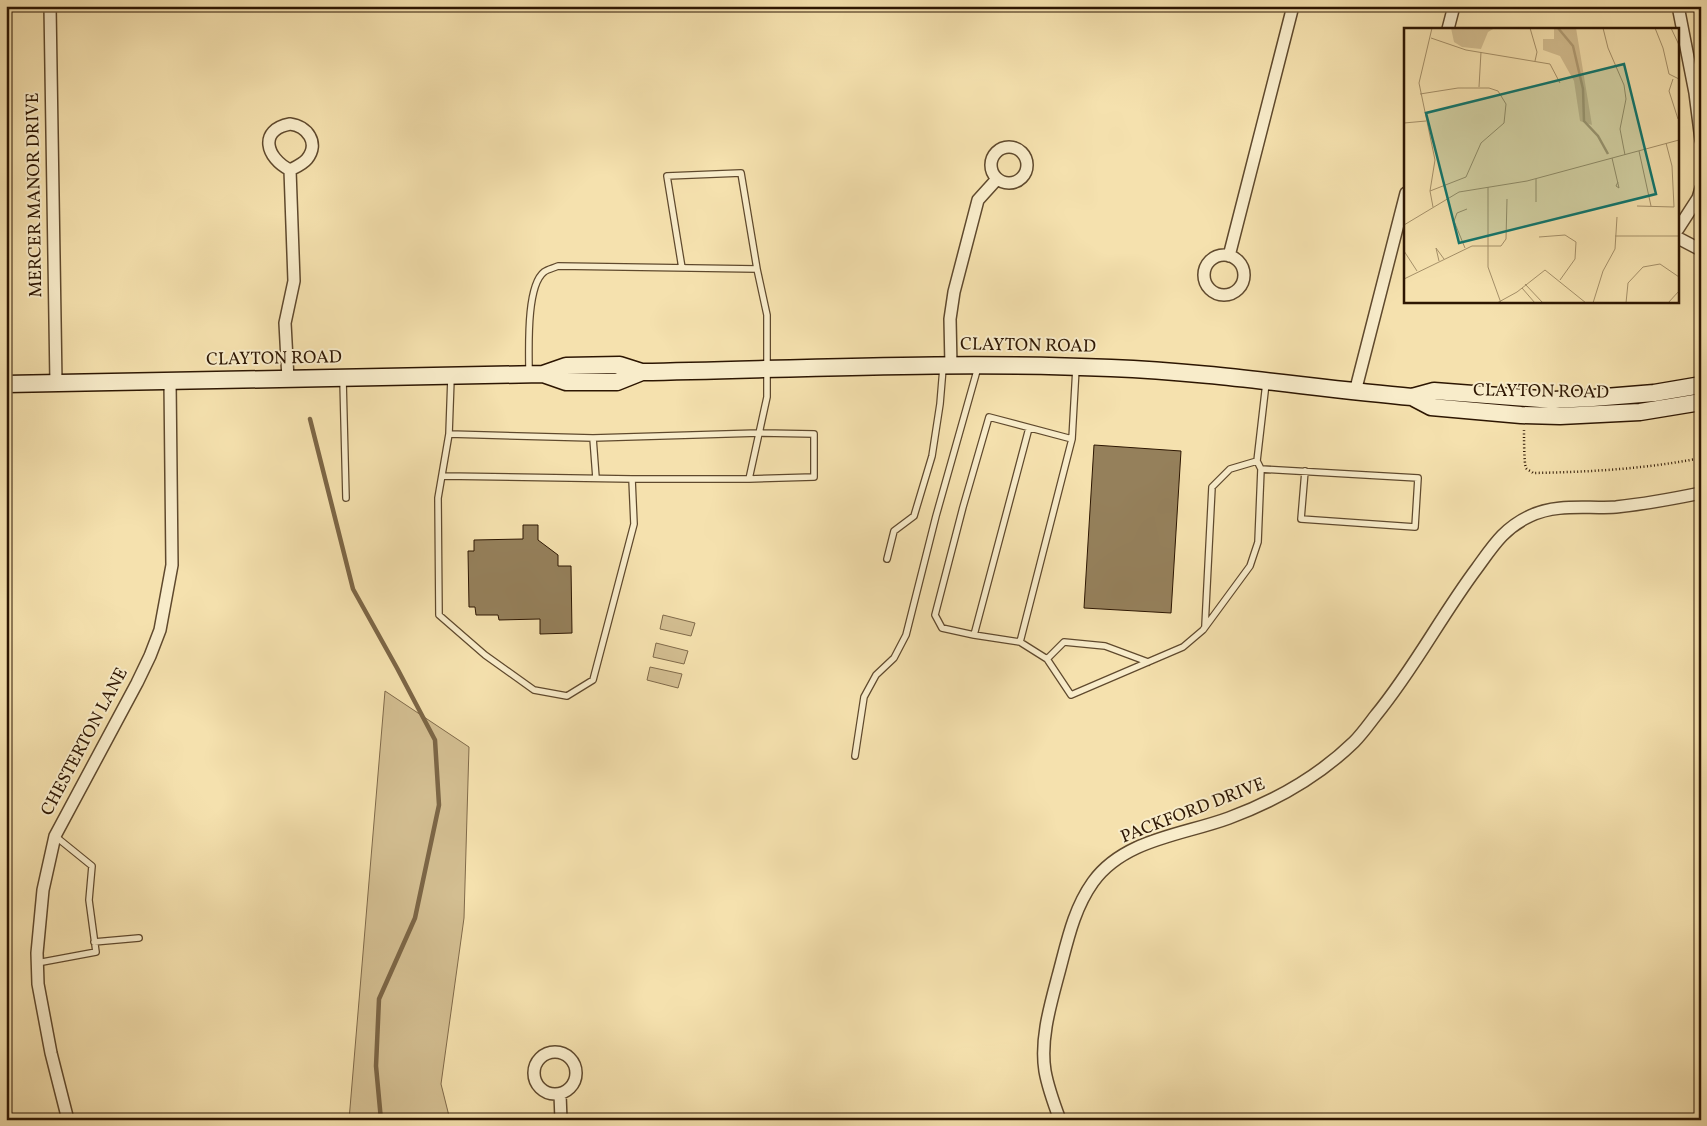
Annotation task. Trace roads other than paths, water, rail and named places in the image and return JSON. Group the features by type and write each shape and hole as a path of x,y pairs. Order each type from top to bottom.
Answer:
{"main road":[{"name":"CLAYTON ROAD","path":"6,384 536,374 566,366 620,365 642,372 1022,364 1114,368 1266,381 1412,397 1434,391 1544,400 1593,398 1654,394 1701,385"},
{"name":"CLAYTON ROAD","path":"1412,397 1431,407 1521,415 1560,416 1640,412 1701,402"}],"street":[{"name":"MERCER MANOR DRIVE","path":"50,6 56,383"},
{"path":"1229,256 1293,6"},
{"path":"1448,28 1454,6"},
{"path":"1678,6 1695,93 1701,140"},
{"path":"288,378 285,323 294,281 290,170"},
{"path":"947,366 954,292 978,200 997,178"},
{"path":"1680,226 1698,207 1701,188"},
{"path":"1355,392 1404,201"},
{"path":"1680,239 1701,250"},
{"name":"CHESTERTON LANE","path":"68,1120 38,984 39,923 43,890 48,858 55,836 137,683 160,630 172,565 170,381"},
{"name":"PACKFORD DRIVE","path":"1060,1120 1053,1102 1045,1070 1045,1033 1055,986 1077,908 1094,880 1112,863 1138,847 1186,830 1226,819 1264,804 1291,790 1321,770 1355,742 1393,694 1465,584 1501,535 1515,524 1533,514 1564,507 1613,507 1701,493"},
{"path":"560,1094 561,1120"}],"lane":[{"path":"682,268 667,176 742,173 766,315 767,397 749,479"},
{"path":"536,374 530,319 534,286 543,272 558,266 757,269"},
{"path":"855,756 864,697 876,675 894,658 906,635 938,507 978,365"},
{"path":"887,559 894,531 914,516 932,456 947,366"},
{"path":"1020,642 1072,439 1076,366"},
{"path":"452,376 449,434 438,498 440,615 485,654 534,690 566,696 593,680 634,524 632,479"},
{"path":"343,378 346,498"},
{"path":"1072,439 989,417 935,615 942,628 974,636 1020,642 1047,659 1071,695 1183,646 1205,626 1250,566 1258,542 1261,469 1257,461 1266,381"},
{"path":"974,636 1029,428"},
{"path":"443,476 632,479 814,477 814,434 759,433 593,438 449,434"},
{"path":"593,438 596,478"},
{"path":"1205,626 1212,487 1230,469 1257,461"},
{"path":"1261,469 1418,478 1415,527 1301,519 1305,472"},
{"path":"1047,659 1064,642 1105,646 1148,662"},
{"path":"37,963 96,952 88,900 92,866 55,836"},
{"path":"94,942 139,938"}],"waterway":[{"path":"310,419 353,589 435,740 439,805 415,918 379,999 376,1066 381,1120"}]}
